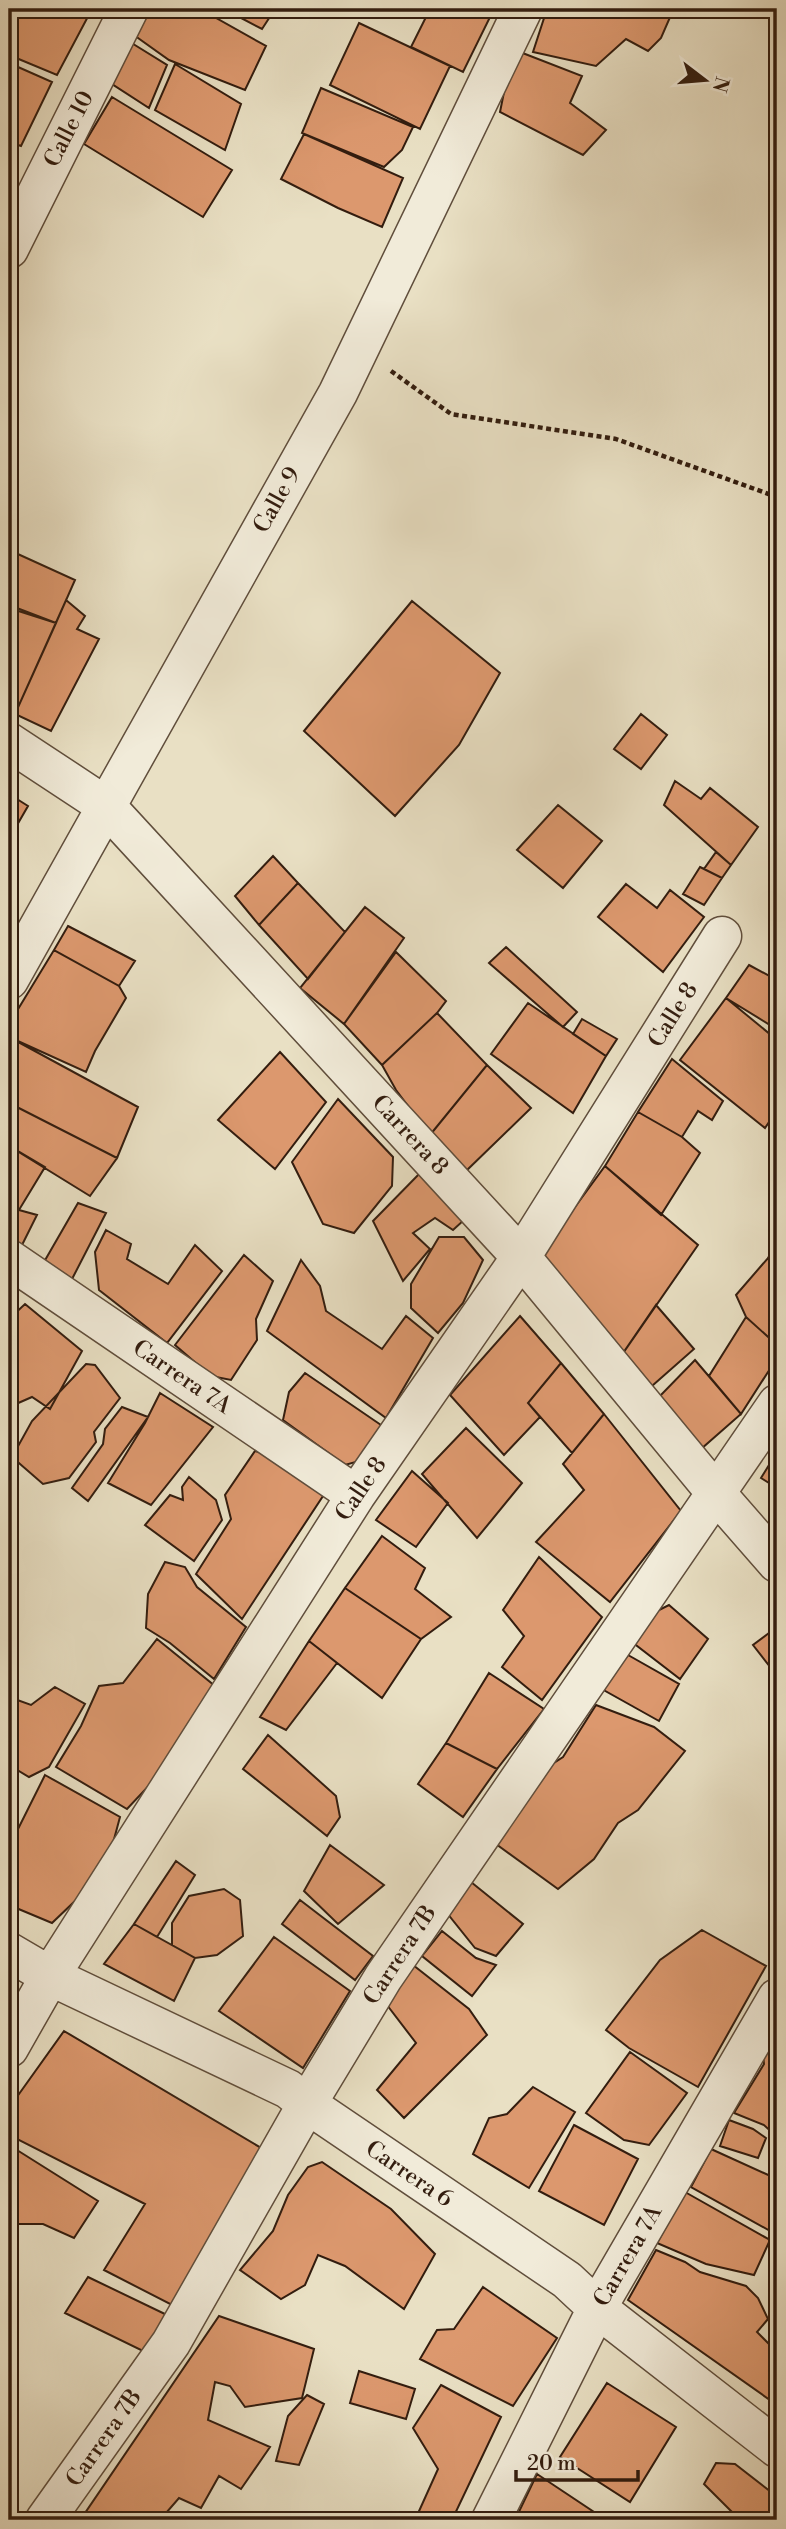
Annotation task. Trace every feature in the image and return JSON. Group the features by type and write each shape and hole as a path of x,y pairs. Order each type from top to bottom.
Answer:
{"street":[{"name":"Calle 10","path":"9,249 21,196 129,9"},
{"name":"Calle 9","path":"9,980 338,393 523,9"},
{"name":"Carrera 8","path":"9,742 106,806 521,1257 777,1563"},
{"name":"Calle 8","path":"9,2048 50,1976 356,1495 521,1257 722,936"},
{"name":"Carrera 7A","path":"9,1259 356,1495"},
{"name":"Carrera 7B","path":"45,2520 171,2343 307,2104 383,1978 777,1404"},
{"name":"Carrera 6","path":"9,1952 50,1976 288,2089 567,2280 597,2308 777,2448"},
{"name":"Carrera 7A","path":"491,2520 597,2308 777,1998"}],"path":[{"path":"359,349 451,414 616,439 777,497"}],"building":[{"path":"9,9 92,9 57,75 9,55"},
{"path":"143,9 200,9 266,46 245,90 169,60 131,33"},
{"path":"224,9 275,9 262,29"},
{"path":"430,9 494,9 463,72 411,47"},
{"path":"547,9 664,9 671,15 661,38 648,51 626,39 596,66 533,52"},
{"path":"359,23 450,66 420,129 330,85"},
{"path":"130,42 167,65 149,108 112,84"},
{"path":"520,52 582,76 570,103 606,130 583,155 500,112 506,82"},
{"path":"9,63 52,82 21,146 9,142"},
{"path":"175,64 241,104 225,150 155,110"},
{"path":"321,88 413,127 402,150 384,167 302,133"},
{"path":"112,97 232,170 203,217 84,144"},
{"path":"304,134 403,178 382,227 281,179"},
{"path":"9,550 75,580 56,623 9,605"},
{"path":"66,600 85,616 77,629 99,639 51,731 15,714"},
{"path":"412,601 500,673 459,745 395,816 304,731"},
{"path":"9,608 56,623 15,714 9,710"},
{"path":"641,714 667,735 641,769 614,749"},
{"path":"675,781 701,799 710,788 758,827 731,865 664,805"},
{"path":"9,794 28,806 9,839"},
{"path":"558,805 602,841 563,888 517,850"},
{"path":"716,852 731,865 722,878 704,869"},
{"path":"273,856 298,883 259,925 235,896"},
{"path":"700,867 722,878 704,905 683,894"},
{"path":"298,883 345,932 308,979 259,925"},
{"path":"626,884 657,908 670,890 704,917 663,972 598,917"},
{"path":"365,907 404,938 344,1024 300,988"},
{"path":"68,926 135,961 119,986 54,950"},
{"path":"506,947 577,1012 563,1027 489,963"},
{"path":"54,950 119,986 126,998 86,1072 9,1037 9,1024"},
{"path":"396,952 446,1001 437,1013 382,1065 344,1024"},
{"path":"749,965 777,980 777,1012 770,1025 726,998"},
{"path":"726,998 777,1040 777,1110 765,1128 680,1060"},
{"path":"528,1003 606,1056 573,1113 491,1054"},
{"path":"437,1013 487,1065 430,1135 396,1090 382,1065"},
{"path":"582,1019 617,1039 606,1056 573,1034"},
{"path":"9,1037 138,1107 117,1158 9,1103"},
{"path":"280,1052 326,1102 275,1169 218,1120"},
{"path":"672,1059 723,1101 712,1120 698,1111 682,1137 638,1112"},
{"path":"487,1065 531,1108 465,1172 430,1135"},
{"path":"338,1099 393,1157 392,1186 354,1233 323,1224 292,1162"},
{"path":"9,1103 117,1158 90,1196 9,1146"},
{"path":"638,1112 682,1137 700,1153 661,1215 605,1166"},
{"path":"9,1146 18,1151 9,1164"},
{"path":"18,1151 45,1167 19,1210 9,1204 9,1164"},
{"path":"605,1166 698,1245 619,1359 542,1252"},
{"path":"422,1171 464,1220 453,1230 435,1218 413,1233 430,1249 403,1281 373,1221"},
{"path":"78,1203 106,1213 71,1281 44,1262"},
{"path":"9,1204 37,1215 21,1247 9,1240"},
{"path":"106,1230 131,1244 127,1259 168,1284 195,1245 222,1271 167,1343 99,1290 95,1252"},
{"path":"439,1237 464,1237 483,1260 463,1303 438,1333 411,1308 411,1284"},
{"path":"777,1243 777,1265 768,1258"},
{"path":"244,1255 273,1281 256,1319 257,1340 231,1380 211,1376 175,1345"},
{"path":"768,1258 777,1265 777,1345 746,1317 736,1295"},
{"path":"301,1260 320,1286 326,1311 382,1349 406,1316 433,1338 386,1418 267,1331"},
{"path":"9,1287 18,1291 9,1305"},
{"path":"25,1304 82,1351 50,1409 32,1397 16,1404 9,1398 9,1319"},
{"path":"656,1305 694,1349 644,1393 619,1359"},
{"path":"520,1316 561,1363 528,1403 540,1417 504,1455 450,1395"},
{"path":"746,1317 777,1345 777,1358 741,1414 709,1376"},
{"path":"695,1360 741,1414 701,1449 657,1399"},
{"path":"561,1363 604,1414 572,1453 528,1403"},
{"path":"86,1364 95,1365 120,1398 94,1432 96,1442 69,1478 43,1484 12,1457 32,1421"},
{"path":"305,1373 381,1425 363,1460 345,1465 283,1420 289,1392"},
{"path":"160,1393 213,1427 151,1505 108,1483"},
{"path":"122,1407 148,1417 88,1501 72,1488 103,1444 105,1429"},
{"path":"604,1414 681,1511 610,1602 536,1542 584,1490 563,1464"},
{"path":"466,1428 522,1483 477,1538 422,1474"},
{"path":"255,1451 267,1454 325,1493 242,1619 196,1574 231,1519 225,1495"},
{"path":"777,1452 777,1488 761,1478"},
{"path":"412,1471 448,1503 416,1547 376,1520"},
{"path":"189,1477 216,1500 222,1520 194,1561 145,1525 170,1495 183,1500 182,1487"},
{"path":"777,1513 777,1530 771,1523"},
{"path":"382,1536 425,1568 415,1589 451,1617 421,1639 345,1588"},
{"path":"539,1557 602,1617 542,1700 502,1667 524,1636 503,1610"},
{"path":"165,1562 185,1567 197,1587 246,1627 214,1679 170,1643 146,1628 148,1594"},
{"path":"345,1588 421,1639 382,1698 309,1641"},
{"path":"669,1605 708,1639 680,1679 632,1642 651,1614"},
{"path":"777,1627 777,1690 773,1689 774,1672 753,1645"},
{"path":"157,1639 215,1686 157,1777 127,1809 56,1767 81,1726 99,1686 123,1683"},
{"path":"309,1641 337,1663 286,1730 260,1717"},
{"path":"628,1655 679,1684 659,1721 600,1688"},
{"path":"489,1673 544,1709 497,1769 446,1743"},
{"path":"55,1687 85,1704 49,1767 29,1777 9,1765 9,1697 31,1705"},
{"path":"596,1705 654,1727 685,1751 638,1810 618,1823 594,1859 558,1889 496,1844 543,1770 563,1757"},
{"path":"268,1735 336,1796 340,1817 327,1836 243,1769"},
{"path":"446,1743 497,1769 463,1817 418,1784"},
{"path":"45,1775 120,1817 113,1843 76,1900 52,1923 9,1905 9,1847"},
{"path":"330,1845 384,1885 338,1924 304,1891"},
{"path":"176,1861 195,1875 157,1937 134,1924"},
{"path":"471,1882 523,1924 496,1956 475,1948 447,1913"},
{"path":"224,1889 240,1900 243,1936 217,1955 195,1958 172,1945 172,1923 189,1896"},
{"path":"300,1900 373,1956 355,1980 282,1924"},
{"path":"134,1924 195,1958 174,2001 104,1964"},
{"path":"702,1930 766,1966 698,2087 629,2048 606,2030 660,1960"},
{"path":"442,1931 476,1958 496,1965 472,1996 422,1956"},
{"path":"274,1937 350,1991 303,2068 219,2011"},
{"path":"413,1965 469,2009 487,2035 404,2118 377,2090 416,2043 387,2005"},
{"path":"64,2031 273,2155 174,2306 104,2270 145,2204 9,2135 9,2108"},
{"path":"777,2033 777,2137 764,2125 734,2113 764,2064 762,2046"},
{"path":"630,2052 687,2093 649,2145 624,2140 586,2113"},
{"path":"533,2087 575,2112 529,2188 473,2154 489,2118 507,2114"},
{"path":"729,2120 753,2129 766,2138 758,2158 720,2146"},
{"path":"574,2125 638,2159 604,2225 539,2191"},
{"path":"9,2145 98,2201 74,2238 43,2224 18,2224 14,2234 9,2232"},
{"path":"711,2149 777,2179 777,2211 772,2232 691,2187"},
{"path":"322,2162 391,2209 435,2254 404,2309 345,2266 318,2255 305,2285 281,2299 240,2270 273,2231 288,2195 308,2167"},
{"path":"685,2192 770,2240 754,2275 706,2264 657,2243"},
{"path":"656,2250 685,2262 700,2272 746,2286 758,2298 768,2319 757,2332 777,2352 777,2405 628,2300"},
{"path":"88,2277 167,2315 145,2352 65,2313"},
{"path":"483,2287 557,2338 513,2406 420,2359 437,2330 454,2329"},
{"path":"219,2316 314,2349 302,2398 245,2407 230,2386 215,2382 208,2420 270,2447 241,2489 219,2476 201,2508 179,2498 160,2520 90,2520 83,2516"},
{"path":"359,2371 415,2389 406,2419 350,2403"},
{"path":"607,2383 676,2427 630,2502 560,2457"},
{"path":"441,2385 501,2417 452,2520 415,2520 438,2469 413,2428"},
{"path":"307,2395 324,2404 299,2465 276,2461 288,2416"},
{"path":"716,2463 735,2464 771,2492 777,2499 777,2520 740,2520 704,2484"},
{"path":"537,2474 597,2514 596,2520 515,2520"}]}
